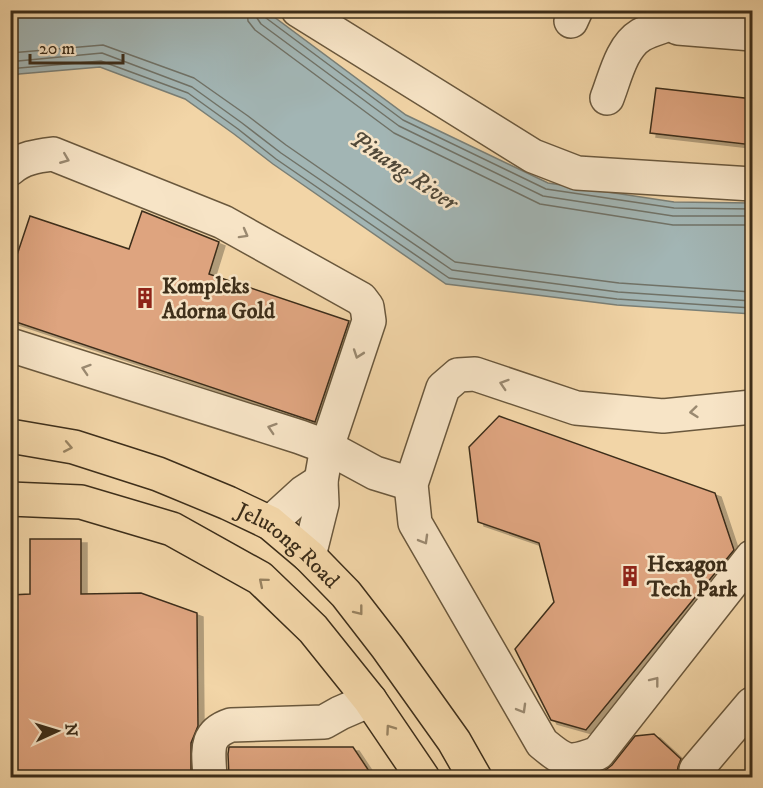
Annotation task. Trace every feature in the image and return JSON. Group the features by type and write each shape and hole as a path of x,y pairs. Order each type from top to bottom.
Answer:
{"main road":[{"name":"Jelutong Road","path":"10,436 74,447 158,474 270,523 309,556 346,594 454,741 475,777"},
{"name":"Jelutong Road","path":"10,499 81,502 172,529 260,578 314,629 370,700 423,777"}],"lane":[{"path":"298,10 533,156 577,173 753,184"},
{"path":"607,98 622,58 630,44 640,35 670,17 678,28 686,30 741,25"},
{"path":"10,169 34,156 53,154 224,222 361,299 368,307 369,321 327,447 321,481 322,504 309,556"},
{"path":"10,345 327,447 375,473 411,484"},
{"path":"753,407 663,416 576,408 475,374 458,375 443,388 411,484 415,524 542,743 559,757 577,761 598,753 753,557"},
{"path":"270,523 304,492 321,481"},
{"path":"210,777 209,744 214,734 221,728 231,725 324,722 370,700"},
{"path":"695,777 696,770 753,704"}],"water":[{"name":"Pinang River","path":"10,11 266,11 406,115 548,183 674,202 752,203 752,314 617,305 446,284 273,164 185,99 100,67 19,74 11,77"}],"building":[{"path":"656,88 753,99 753,145 650,133"},
{"name":"Kompleks Adorna Gold","path":"142,211 219,242 209,274 349,321 315,422 10,320 10,276 30,216 129,249"},
{"name":"Hexagon Tech Park","path":"499,416 715,493 734,550 586,730 551,720 515,649 554,602 539,543 478,522 469,447"},
{"path":"30,539 81,539 81,594 141,593 197,613 198,726 191,743 191,777 11,777 10,595 30,594"},
{"path":"654,734 681,759 674,777 592,777 612,765 635,736"},
{"path":"229,747 353,747 373,777 229,777"}],"place":[{"name":"Kompleks Adorna Gold","path":"145,298"},
{"name":"Hexagon Tech Park","path":"630,576"}]}
